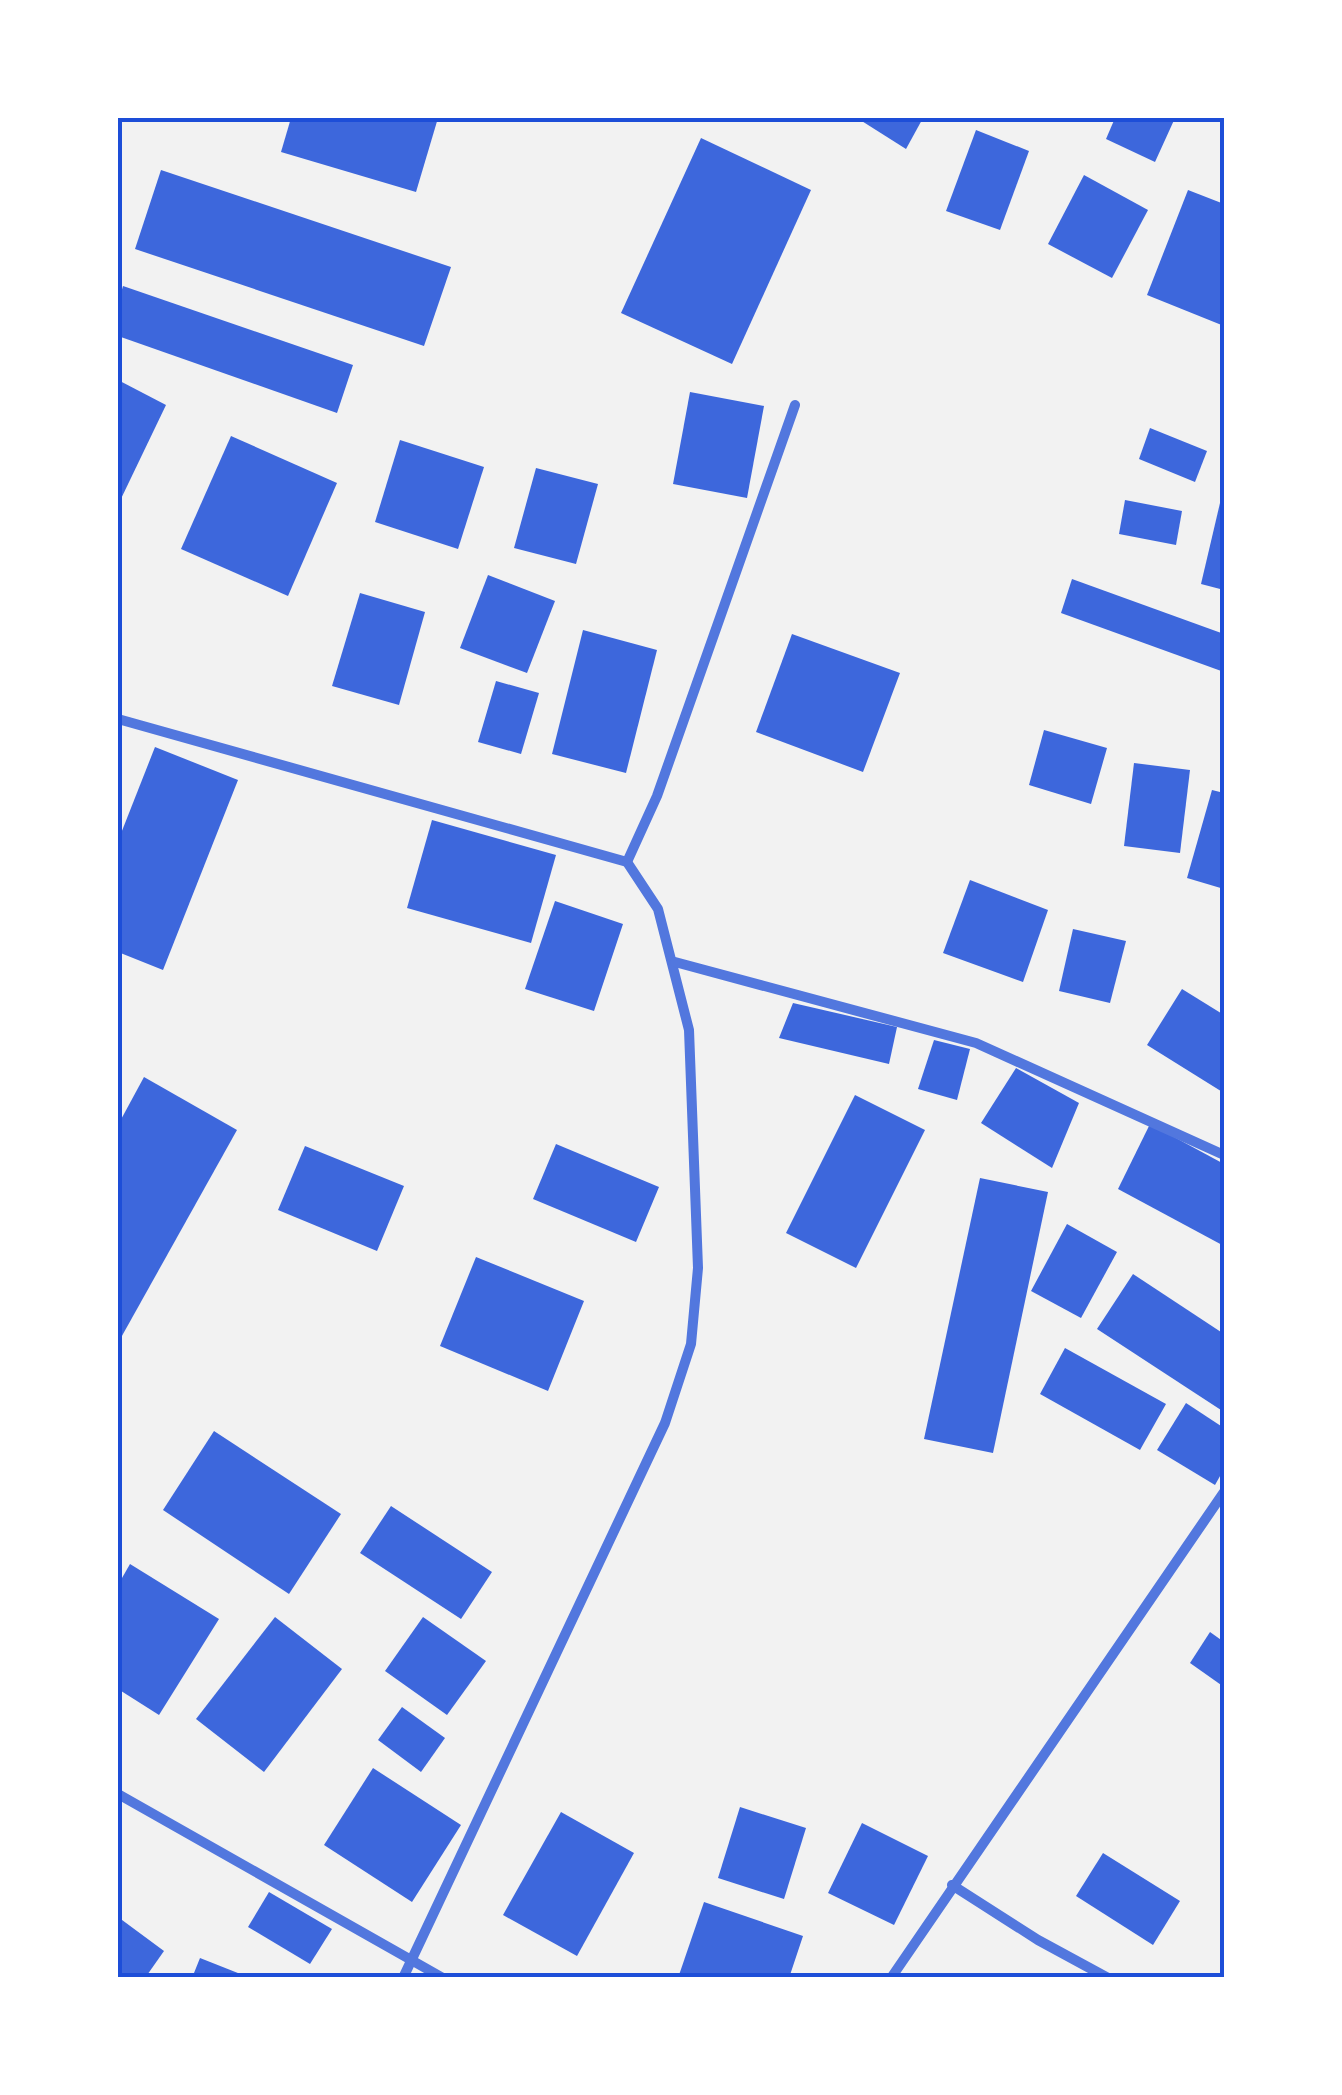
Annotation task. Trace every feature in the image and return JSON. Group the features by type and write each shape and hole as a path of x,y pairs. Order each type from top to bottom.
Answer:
{"street":[{"path":"627,862 657,796 795,405"},
{"path":"118,719 627,862 658,909 675,962 690,1050 698,1268 691,1344 666,1423 403,1978"},
{"path":"675,962 976,1043 1224,1154"},
{"path":"891,1978 1224,1492"},
{"path":"118,1794 442,1978"},
{"path":"952,1885 1038,1940 1108,1978"}],"building":[{"path":"291,118 438,118 416,192 281,152"},
{"path":"857,118 923,118 906,149"},
{"path":"1115,118 1175,118 1155,162 1106,139"},
{"path":"976,130 1029,151 1000,230 946,211"},
{"path":"701,138 811,190 732,364 621,313"},
{"path":"161,170 451,267 424,346 135,249"},
{"path":"1084,175 1148,210 1112,278 1048,244"},
{"path":"1188,190 1224,204 1224,326 1147,295"},
{"path":"123,286 353,365 337,413 118,336 118,303"},
{"path":"118,380 166,405 118,505"},
{"path":"690,392 764,406 747,498 673,484"},
{"path":"1150,428 1207,451 1195,482 1139,459"},
{"path":"231,436 337,483 288,596 181,549"},
{"path":"400,440 484,467 458,549 375,522"},
{"path":"536,468 598,484 576,564 514,548"},
{"path":"1125,500 1182,511 1176,545 1119,534"},
{"path":"1220,503 1224,504 1224,590 1201,584"},
{"path":"488,575 555,601 527,673 460,648"},
{"path":"1072,579 1224,634 1224,672 1061,613"},
{"path":"360,593 425,612 399,705 332,686"},
{"path":"583,630 657,650 626,773 552,754"},
{"path":"792,634 900,673 863,772 756,732"},
{"path":"496,681 539,693 521,754 478,742"},
{"path":"1044,730 1107,748 1091,804 1029,785"},
{"path":"155,747 238,780 163,970 118,952 118,841"},
{"path":"1134,763 1190,770 1180,853 1124,846"},
{"path":"1212,790 1224,793 1224,889 1187,878"},
{"path":"432,820 556,855 531,943 407,908"},
{"path":"970,880 1048,910 1023,982 943,953"},
{"path":"555,901 623,924 594,1011 525,989"},
{"path":"1073,929 1126,941 1110,1003 1059,991"},
{"path":"1182,989 1224,1015 1224,1093 1147,1045"},
{"path":"793,1003 897,1027 889,1064 779,1038"},
{"path":"934,1040 970,1049 957,1100 918,1089"},
{"path":"1016,1068 1079,1103 1052,1168 981,1123"},
{"path":"144,1077 237,1130 118,1343 118,1125"},
{"path":"855,1095 925,1130 856,1268 786,1233"},
{"path":"1150,1124 1224,1164 1224,1246 1118,1189"},
{"path":"556,1144 659,1187 636,1242 533,1199"},
{"path":"305,1146 404,1186 377,1251 278,1210"},
{"path":"980,1178 1048,1192 993,1453 924,1439"},
{"path":"1067,1224 1117,1252 1081,1318 1031,1291"},
{"path":"476,1257 584,1301 548,1391 440,1346"},
{"path":"1133,1274 1224,1334 1224,1412 1097,1329"},
{"path":"1065,1348 1166,1404 1140,1450 1040,1394"},
{"path":"1186,1403 1224,1428 1224,1469 1215,1485 1157,1450"},
{"path":"214,1431 341,1514 289,1594 163,1510"},
{"path":"391,1506 492,1572 461,1619 360,1553"},
{"path":"130,1564 219,1619 159,1715 118,1689 118,1585"},
{"path":"275,1617 342,1669 264,1772 196,1719"},
{"path":"423,1617 486,1661 447,1715 385,1671"},
{"path":"1210,1632 1224,1642 1224,1687 1190,1663"},
{"path":"402,1707 445,1738 421,1772 378,1740"},
{"path":"373,1768 461,1825 412,1902 324,1845"},
{"path":"740,1807 806,1828 784,1899 718,1878"},
{"path":"561,1812 634,1853 577,1956 503,1915"},
{"path":"862,1823 928,1856 894,1925 828,1893"},
{"path":"1103,1853 1180,1901 1153,1945 1076,1896"},
{"path":"269,1892 332,1929 310,1964 248,1927"},
{"path":"704,1902 803,1936 789,1978 678,1978"},
{"path":"118,1917 164,1951 145,1978 118,1978"},
{"path":"200,1958 248,1977 248,1978 192,1978"}]}
